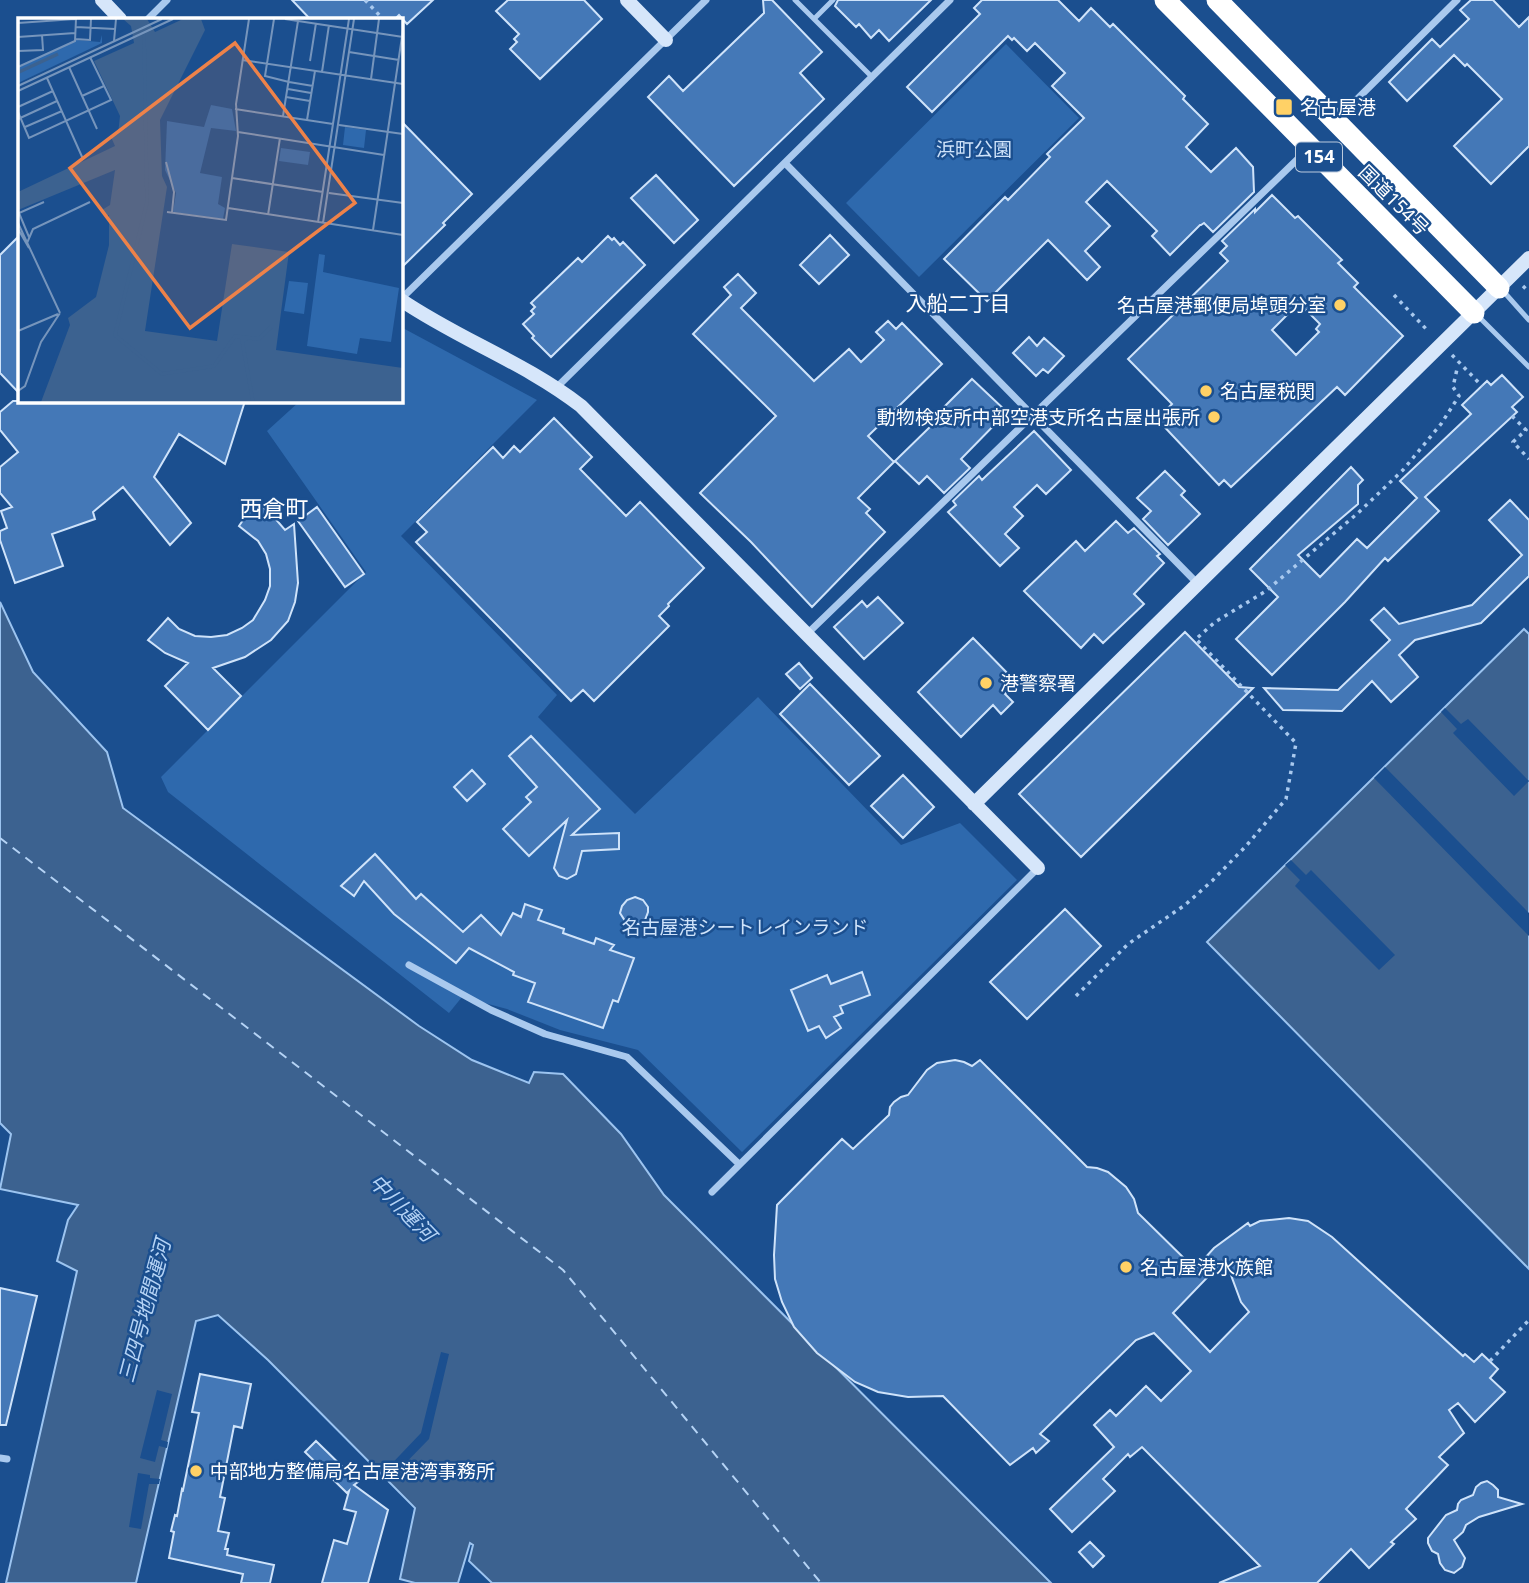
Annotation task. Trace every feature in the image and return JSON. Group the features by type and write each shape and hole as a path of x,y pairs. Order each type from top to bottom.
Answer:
{"highway":[{"name":"国道154号","path":"1165,0 1474,313"},
{"name":"国道154号","path":"1217,0 1499,288"}],"street":[{"path":"102,0 119,18"},
{"path":"149,18 167,0"},
{"path":"627,0 666,40"},
{"path":"402,299 706,0"},
{"path":"556,387 950,0"},
{"path":"1335,121 1457,0"},
{"path":"807,634 1310,147"},
{"path":"785,163 1198,584"},
{"path":"974,804 1529,258"},
{"path":"402,301 425,316 514,362 556,387 581,407 1038,868 712,1192"},
{"path":"409,965 491,1010 545,1034 628,1057 739,1164"}],"lane":[{"path":"795,0 872,78"},
{"path":"814,19 832,0"},
{"path":"1499,288 1529,320"},
{"path":"1474,313 1529,367"}],"path":[{"path":"365,0 382,18"},
{"path":"1394,295 1423,325"},
{"path":"1076,996 1128,944 1185,905 1212,881 1286,799 1296,743 1196,639 1214,622 1266,591 1358,513 1403,470 1441,424 1459,396 1453,387 1457,369"},
{"path":"1512,416 1525,430 1513,442 1529,458"},
{"path":"1489,1361 1529,1320"}],"green space":[{"name":"浜町公園","path":"1006,44 1079,118 919,277 846,203"},
{"name":"名古屋港シートレインランド","path":"402,328 537,400 401,536 557,695 538,717 635,814 758,697 901,845 960,823 1017,880 742,1152 638,1050 560,1030 507,1009 462,997 449,1013 168,792 161,777 366,572 267,431 299,402 402,402"}],"water":[{"path":"0,602 33,672 107,752 123,808 419,1026 472,1060 529,1083 534,1072 563,1074 621,1134 664,1195 1051,1583 492,1583 469,1561 473,1545 470,1543 458,1583 415,1583 400,1579 415,1508 268,1360 218,1315 196,1321 136,1583 6,1583 77,1271 57,1261 68,1220 78,1205 0,1189 11,1134 0,1123"},
{"path":"1524,629 1529,634 1529,1269 1207,942"}],"pier":[{"path":"1445,708 1461,724 1468,719 1529,781 1514,796 1453,733 1457,729 1441,712"},
{"path":"1385,767 1529,913 1529,936 1374,778"},
{"path":"1291,860 1306,875 1311,870 1395,955 1379,970 1295,886 1300,880 1285,865"},
{"path":"441,1352 449,1354 429,1439 387,1482 380,1476 421,1433"},
{"path":"157,1390 172,1394 161,1440 168,1442 167,1448 159,1446 155,1462 140,1458"},
{"path":"138,1473 160,1479 159,1484 149,1484 141,1529 129,1527"}],"building":[{"path":"292,0 433,0 407,24 399,15 396,18 309,18"},
{"path":"508,0 584,0 602,19 540,79 510,49 517,42 514,39 519,34 496,11"},
{"path":"763,0 772,0 822,52 800,73 824,99 734,186 648,97 669,76 683,91 764,13"},
{"path":"838,0 931,0 889,41 879,30 871,38 859,24 856,27 835,6"},
{"path":"982,0 1058,0 1079,21 1091,8 1110,27 1113,24 1185,96 1183,99 1208,124 1186,147 1211,172 1236,148 1253,167 1254,192 1213,232 1204,223 1200,225 1170,255 1152,236 1157,231 1107,181 1086,202 1110,226 1085,251 1100,267 1087,280 1048,240 987,301 944,259 1005,197 1008,200 1050,157 1047,154 1084,118 1052,86 1065,73 1035,43 1027,51 1014,38 1012,40 1008,36 932,112 907,87 980,14 974,8"},
{"path":"1471,0 1493,0 1519,27 1529,17 1529,146 1491,184 1454,146 1502,99 1467,64 1465,66 1454,55 1407,101 1389,82 1432,39 1440,47 1469,19 1460,10"},
{"path":"402,122 472,194 443,223 445,225 402,267"},
{"path":"656,175 698,220 674,243 631,198"},
{"path":"1272,195 1295,218 1298,216 1342,260 1338,263 1358,283 1354,287 1403,336 1345,395 1337,387 1231,487 1224,480 1219,485 1157,419 1172,404 1128,359 1228,261 1220,253 1227,246 1222,241 1255,209 1255,212","holes":["1299,303 1320,324 1316,329 1319,332 1296,355 1272,330"]},
{"path":"830,235 849,255 819,284 800,265"},
{"path":"608,236 620,245 623,242 645,265 551,357 532,338 534,336 523,324 534,314 531,311 535,307 531,303 578,258 582,262"},
{"path":"18,237 18,392 0,373 0,255"},
{"path":"738,274 756,293 741,308 814,381 849,349 861,362 884,340 876,332 888,321 896,329 902,323 942,364 868,436 894,462 858,498 870,509 866,513 885,532 812,607 700,493 776,416 693,334 731,295 724,287"},
{"path":"1029,337 1037,346 1044,338 1064,356 1048,373 1043,369 1036,376 1013,353"},
{"path":"1502,375 1523,397 1512,407 1517,412 1425,497 1439,511 1388,561 1385,558 1272,675 1236,639 1278,597 1250,569 1351,467 1363,480 1358,485 1358,504 1298,555 1320,577 1357,539 1367,548 1417,498 1400,481 1471,414 1462,405 1487,381 1491,385"},
{"path":"972,379 1007,412 961,459 970,468 944,493 927,476 919,484 895,461 933,424 930,421"},
{"path":"13,401 245,402 225,464 179,434 154,477 191,523 170,545 123,487 93,512 95,519 52,534 63,566 15,583 0,540 0,531 7,528 1,511 12,507 0,493 0,467 18,452 0,430 0,412"},
{"path":"554,418 592,457 580,469 626,516 640,502 704,568 659,616 669,626 594,701 583,690 571,701 416,542 427,532 417,522 493,447 503,458 514,446 520,452"},
{"path":"1034,431 1071,470 1046,494 1037,485 1014,507 1023,516 1005,534 1019,548 1000,566 948,512 956,505 953,501 979,476 982,480"},
{"path":"1165,471 1185,491 1181,495 1200,514 1168,545 1143,519 1151,511 1137,498"},
{"path":"1510,500 1529,520 1529,576 1481,623 1415,640 1399,655 1418,677 1391,702 1372,681 1342,711 1283,710 1264,688 1338,690 1390,640 1371,620 1384,608 1399,624 1472,605 1522,555 1489,520"},
{"path":"256,501 285,530 294,524 298,583 295,602 288,621 271,640 245,657 213,668 241,696 208,730 165,686 188,663 165,653 148,640 168,618 179,629 195,636 211,637 227,635 253,620 270,586 270,569 266,554 258,541 239,526"},
{"path":"317,507 364,574 345,587 298,521"},
{"path":"1116,521 1128,533 1134,528 1160,554 1157,556 1164,563 1134,594 1144,604 1103,643 1094,634 1081,648 1024,591 1076,541 1085,551"},
{"path":"878,597 903,623 864,659 834,627 862,601 867,607"},
{"path":"1185,632 1239,687 1253,688 1081,857 1019,794"},
{"path":"973,638 1016,682 1005,694 1013,702 1001,714 993,705 961,737 918,692"},
{"path":"799,663 812,678 800,689 786,674"},
{"path":"810,684 880,756 849,785 780,714"},
{"path":"531,736 600,809 572,835 619,833 619,849 582,851 576,874 567,879 559,876 554,868 567,820 529,856 503,829 531,802 526,797 537,787 509,756"},
{"path":"472,770 485,784 467,801 454,787"},
{"path":"903,775 934,807 903,838 871,806"},
{"path":"375,854 416,899 421,894 463,932 481,915 501,935 513,913 521,917 525,904 542,910 538,920 564,929 563,933 594,944 596,938 614,945 610,950 634,958 618,1002 613,1000 603,1028 528,1002 535,983 513,975 514,972 469,948 456,963 394,914 364,881 354,896 341,886"},
{"path":"635,897 643,900 648,912 645,920 639,924 627,924 620,913 622,906"},
{"path":"1065,909 1101,946 1027,1019 990,982"},
{"path":"862,972 870,995 840,1006 843,1013 834,1017 841,1028 826,1038 819,1026 808,1031 791,990 827,975 831,984"},
{"path":"955,1060 972,1066 980,1060 1087,1167 1108,1172 1126,1187 1134,1199 1138,1213 1195,1269 1214,1248 1248,1223 1250,1226 1260,1221 1289,1218 1308,1221 1332,1237 1463,1356 1465,1354 1474,1362 1482,1354 1498,1369 1490,1378 1505,1392 1475,1422 1458,1403 1449,1410 1464,1433 1439,1457 1448,1465 1406,1509 1416,1519 1391,1542 1394,1544 1369,1568 1351,1549 1317,1583 1219,1583 1260,1566 1142,1447 1130,1457 1128,1454 1103,1479 1115,1491 1072,1532 1050,1509 1114,1447 1094,1425 1110,1410 1116,1416 1146,1386 1161,1401 1191,1371 1154,1333 1136,1340 1040,1434 1049,1441 1036,1453 1033,1448 1010,1465 943,1396 908,1397 878,1392 855,1382 817,1353 794,1327 775,1279 777,1205 842,1139 853,1149 889,1115 894,1102 908,1095 927,1070 937,1063","holes":["1225,1259 1241,1302 1249,1312 1210,1352 1173,1313"]},
{"path":"0,1288 37,1296 6,1425 0,1425"},
{"path":"200,1374 251,1384 242,1428 234,1426 220,1497 225,1498 218,1531 229,1533 225,1549 228,1549 227,1555 274,1565 270,1583 241,1583 243,1574 169,1558 174,1532 171,1531 175,1515 177,1516 199,1413 192,1412"},
{"path":"316,1441 358,1482 354,1485 388,1510 368,1583 322,1583 334,1540 347,1544 356,1512 344,1509 349,1491 347,1493 305,1452"},
{"path":"1487,1481 1498,1490 1498,1497 1522,1504 1479,1517 1466,1525 1454,1540 1465,1558 1462,1567 1454,1573 1445,1570 1438,1554 1432,1551 1428,1538 1446,1515 1457,1510 1461,1500 1473,1495 1476,1487"},
{"path":"1090,1542 1104,1556 1093,1567 1079,1552"}],"ferry route":[{"path":"0,838 563,1270 821,1583"}],"place":[{"name":"名古屋港","path":"1284,107"},
{"name":"名古屋港郵便局埠頭分室","path":"1340,305"},
{"name":"名古屋税関","path":"1206,391"},
{"name":"動物検疫所中部空港支所名古屋出張所","path":"1214,417"},
{"name":"港警察署","path":"986,683"},
{"name":"名古屋港水族館","path":"1126,1267"},
{"name":"中部地方整備局名古屋港湾事務所","path":"196,1471"}],"district":[{"name":"入船二丁目","path":"958,304"},
{"name":"西倉町","path":"274,509"}],"water label":[{"name":"中川運河","path":"402,1208"},
{"name":"三四号地間運河","path":"145,1311"}]}
